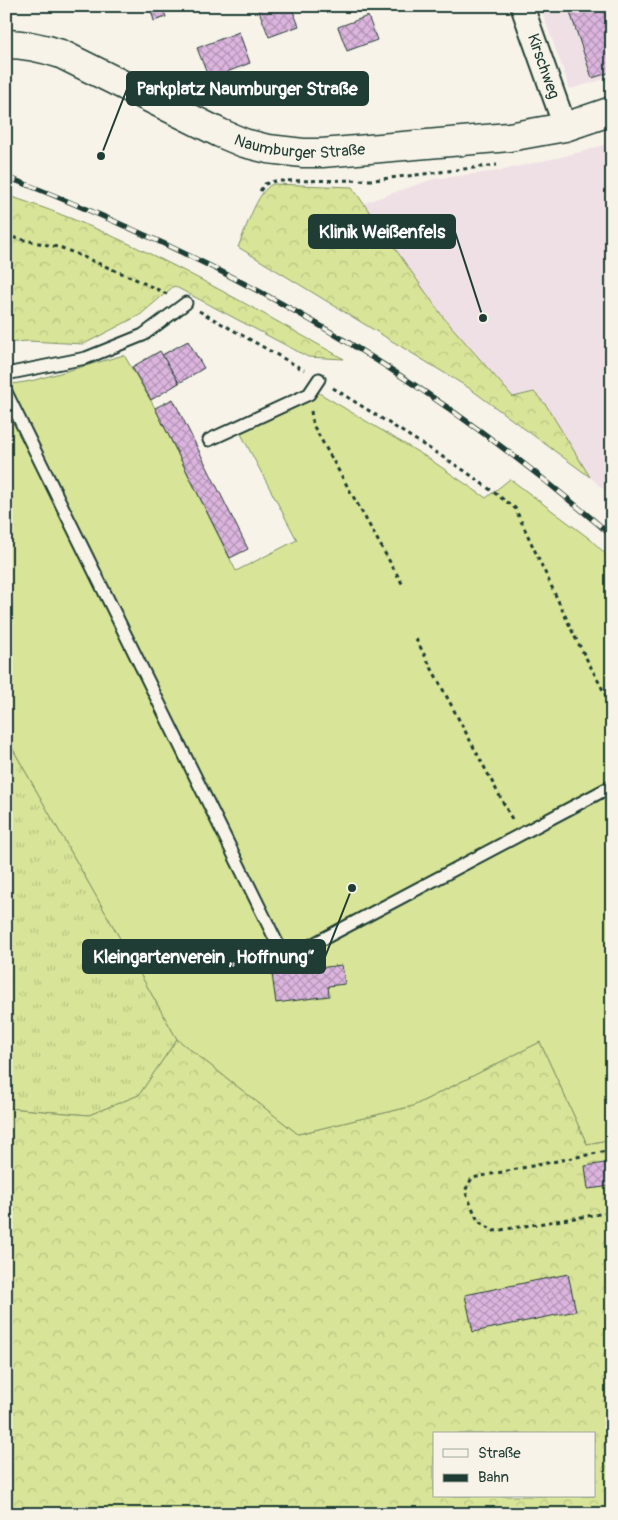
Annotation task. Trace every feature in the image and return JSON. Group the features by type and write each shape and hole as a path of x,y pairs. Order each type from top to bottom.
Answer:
{"main road":[{"name":"Naumburger Straße","path":"6,44 24,44 61,54 220,133 244,143 268,149 302,153 322,153 509,137 565,127 612,112"}],"street":[{"name":"Kirschweg","path":"522,6 565,127"}],"lane":[{"path":"6,374 86,358 143,335 186,303"},
{"path":"209,440 309,394 319,379"},
{"path":"6,392 285,959 612,786"}],"path":[{"path":"6,236 62,248 186,303 319,379 465,471 515,508 575,637 612,707"},
{"path":"309,394 313,425 404,587"},
{"path":"416,639 521,835"},
{"path":"612,1150 472,1178 466,1191 478,1220 494,1231 612,1212"}],"shaded area":[{"path":"540,6 612,6 612,77 570,89"},
{"path":"612,142 612,497 590,477 469,388 238,247 433,179 499,171 582,152"}],"green space":[{"path":"273,184 352,187 443,317 513,397 534,392 546,405 590,477 469,388 238,247 252,212 262,194"},
{"path":"6,195 51,210 94,228 179,268 344,359 308,357 174,286 140,315 84,344 28,341 6,343"},
{"path":"124,355 155,408 236,571 297,540 240,432 319,393 428,458 486,498 510,479 590,539 612,560 612,1139 587,1144 540,1042 413,1106 298,1134 177,1039 6,737 6,385 31,381"},
{"path":"6,737 177,1039 139,1095 89,1115 8,1108 6,1106"},
{"path":"177,1039 298,1134 413,1106 540,1042 587,1144 612,1139 612,1512 608,1514 6,1514 6,1106 8,1108 89,1115 139,1095"}],"building":[{"path":"150,6 162,6 166,17 154,21"},
{"path":"257,6 291,6 299,26 269,37"},
{"path":"568,6 612,6 612,72 592,78"},
{"path":"368,16 377,40 347,51 338,27"},
{"path":"239,32 250,63 209,79 197,48"},
{"path":"188,341 204,368 179,383 162,355"},
{"path":"160,351 179,383 151,400 132,367"},
{"path":"173,399 248,549 230,558 155,408"},
{"path":"342,965 345,984 328,986 329,996 276,1003 272,974"},
{"path":"612,1162 612,1186 588,1189 585,1166"},
{"path":"568,1274 576,1311 473,1332 465,1295"}],"railway":[{"path":"6,177 118,223 185,254 314,322 377,360 438,401 497,444 612,536"}],"place":[{"name":"Parkplatz Naumburger Straße","path":"101,156"},
{"name":"Klinik Weißenfels","path":"483,318"},
{"name":"Kleingartenverein „Hoffnung“","path":"352,888"}]}
